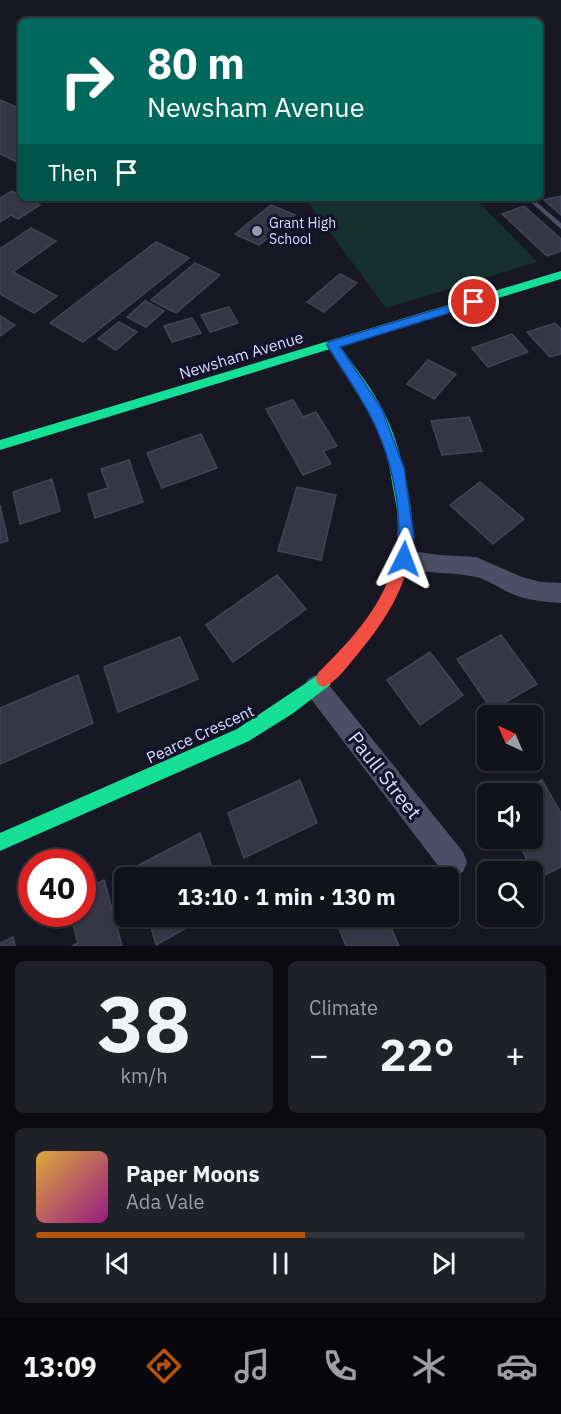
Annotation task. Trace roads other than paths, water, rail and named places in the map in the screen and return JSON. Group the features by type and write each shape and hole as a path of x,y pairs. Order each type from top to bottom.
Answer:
{"street":[{"name":"Newsham Avenue","path":"0,445 561,275"},
{"name":"Pearce Crescent","path":"0,842 243,735 316,687 335,670 371,624 397,577 404,559 406,537 403,502 397,468 376,409 333,345"},
{"path":"404,559 440,565 476,567 518,586 541,592 561,593"},
{"name":"Paull Street","path":"316,687 453,862"}],"lane":[{"path":"534,202 561,227"}],"place":[{"name":"Grant High School","path":"257,231"}]}
